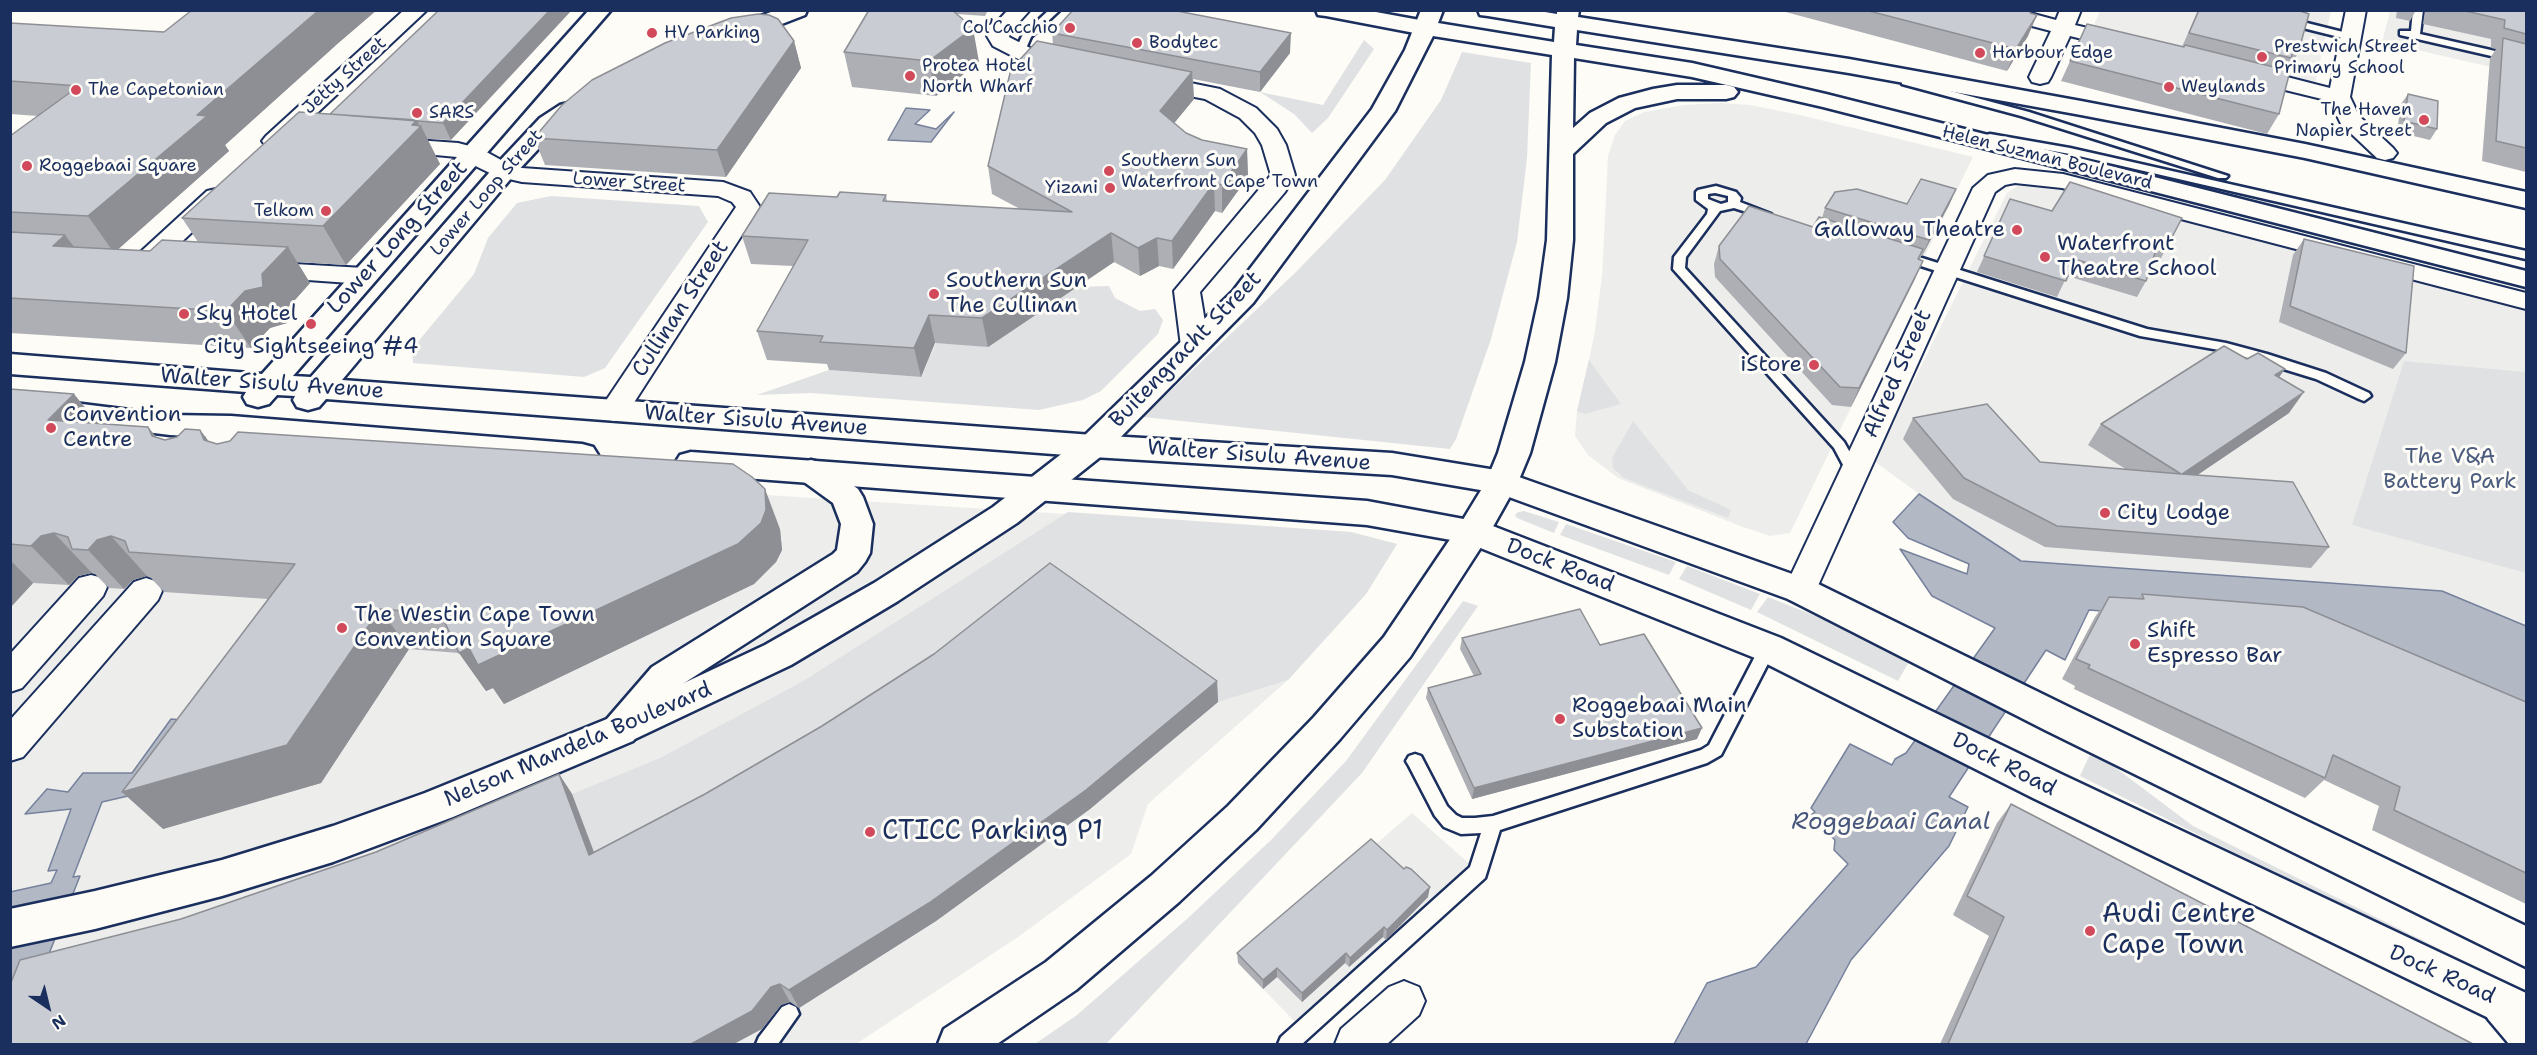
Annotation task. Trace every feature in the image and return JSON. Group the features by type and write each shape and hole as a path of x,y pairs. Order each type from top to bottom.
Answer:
{"main road":[{"name":"Lower Long Street","path":"231,427 602,10"},
{"path":"720,40 797,10"},
{"name":"Helen Suzman Boulevard","path":"1326,10 1429,19 1564,51 1692,70 1827,101 2526,279"},
{"path":"1488,10 1568,17 2081,108 2305,151 2526,200"},
{"path":"960,1044 1061,976 1165,889 1242,818 1397,647 1473,532 1502,482 1514,453 1540,362 1554,298 1560,240 1562,69 1568,17"},
{"name":"Buitengracht Street","path":"1093,446 1243,297 1383,111 1416,50 1429,19"},
{"path":"1562,151 1583,130 1604,115 1628,103 1653,96 1684,92 1721,92 1827,101"},
{"name":"Lower Loop Street","path":"282,431 504,171 549,123 591,97"},
{"name":"Walter Sisulu Avenue","path":"10,364 1093,446 1392,464 1502,482"},
{"name":"Walter Sisulu Avenue","path":"10,405 170,425 231,427 606,457"},
{"name":"Nelson Mandela Boulevard","path":"10,928 222,878 333,844 439,805 608,735 778,655 886,592 1039,490 1093,446"},
{"name":"Walter Sisulu Avenue","path":"662,461 1367,513 1473,532"},
{"path":"608,735 665,677 845,563 853,553 857,524 848,497 811,471"},
{"path":"1502,482 1800,590 2039,710 2526,947"},
{"name":"Dock Road","path":"1473,532 1768,648 2007,767 2375,945 2479,990 2526,1015"}],"street":[{"name":"Jetty Street","path":"311,140 269,146 417,10"},
{"path":"1020,10 998,36 1014,48 1032,57 1085,68"},
{"path":"1993,10 2067,19 2144,48"},
{"path":"2356,10 2339,97 2349,119 2385,153"},
{"path":"2040,77 2067,19"},
{"path":"2224,68 2339,97"},
{"path":"1130,77 1212,94 1227,100 1248,113 1265,129 1280,162 1283,175 1276,187 1187,291 1195,346"},
{"name":"Lower Street","path":"367,144 458,150 473,154 504,171 541,177 723,189 741,197 748,207"},
{"name":"Alfred Street","path":"1800,590 1985,188 1997,180 2015,176 2063,181 2526,301"},
{"path":"179,266 133,263 236,177"},
{"name":"Cullinan Street","path":"614,411 748,207"},
{"path":"238,269 364,276"},
{"name":"Lower Long Street","path":"197,468 231,427"},
{"path":"259,458 282,431"},
{"path":"10,678 91,587"},
{"path":"10,746 146,591"},
{"path":"1356,1044 1404,1001"}],"lane":[{"path":"1014,48 1055,10"},
{"path":"2415,36 2418,10"},
{"path":"2275,18 2351,37"},
{"path":"2404,33 2526,61"},
{"path":"1849,66 2025,114 2320,207"},
{"path":"1910,123 2070,151 2526,255"},
{"path":"1734,204 1735,198 1728,192 1711,189 1702,192 1702,200 1715,207 1726,208 1734,204 1779,218"},
{"path":"1715,207 1713,214 1680,257 1679,269 1839,446 1854,472"},
{"path":"1890,252 2145,333 2226,347 2295,367 2364,396"},
{"path":"1415,761 1441,811 1450,821 1461,826 1493,824 1712,754 1768,648"},
{"path":"1288,1044 1478,872 1493,824"},
{"path":"2479,990 2521,1044"},
{"path":"766,1044 789,1014"}],"shaded area":[{"name":"Prestwich Street Primary School","path":"2100,11 2331,11 2315,84 2092,29"},
{"path":"2390,11 2526,11 2526,75 2382,42"},
{"path":"1720,103 1750,105 1800,115 1973,157 1790,533 1770,536 1618,478 1588,455 1575,436 1577,411 1594,337 1602,276 1608,156 1615,135 1625,121 1644,112 1684,105"},
{"path":"2024,182 2042,182 2526,306 2526,626 2442,591 2021,561 1919,494 1874,461 2007,193"},
{"path":"10,447 1351,532 1397,544 1366,594 1288,680 1148,804 1131,854 1018,937 856,1044 11,1044"},
{"path":"1412,813 1473,867 1299,1026 1238,963"}],"green space":[{"path":"1364,40 1374,49 1328,118 1312,133 1294,114 1260,92 1323,105"},
{"path":"1462,52 1531,63 1527,158 1517,242 1491,339 1456,439 1450,449 1143,417 1297,271 1385,180 1441,100"},
{"path":"551,196 699,206 708,222 605,368 584,377 413,363 412,349 474,274 488,238 517,203"},
{"path":"1109,286 1115,298 1140,311 1155,309 1163,320 1158,334 1101,391 1083,400 1039,410 811,393 757,395 829,370 921,377 936,343 988,346 1076,287"},
{"path":"1589,360 1621,404 1585,414 1577,411"},
{"name":"The V&A Battery Park","path":"2404,361 2526,372 2526,573 2352,525"},
{"path":"1633,421 1688,490 1731,510 1728,518 1624,478 1613,468 1612,458"},
{"path":"1524,511 1559,522 1554,533 1517,518 1515,515 1518,512"},
{"path":"1068,512 1351,532 1397,544 1366,594 1288,680 1218,702 1053,584 602,874 572,794 660,758 805,680"},
{"path":"1566,524 1676,562 1669,575 1560,535"},
{"path":"1687,566 1760,594 1751,610 1679,579"},
{"path":"1768,597 1818,617 1910,660 1898,681 1757,612"},
{"path":"1463,601 1478,606 1362,773 1106,1044 1035,1044 1077,1015 1188,918 1271,840 1346,761"},
{"path":"2092,750 2193,826 2526,992 2526,997 2080,776"}],"water":[{"path":"906,108 930,110 915,124 936,129 954,112 931,142 888,140"},
{"name":"Roggebaai Canal","path":"1919,494 2021,561 2442,591 2526,626 2526,709 2340,630 2089,610 2065,660 2046,650 1949,797 1968,807 1949,846 1851,960 1806,1044 1674,1044 1707,983 1756,967 1848,864 1834,850 1835,840 1809,816 1815,812 1811,808 1850,744 1892,765 1895,759 1906,753 1995,628 1932,596 1900,549 1967,574 1969,564 1908,538 1893,522"},
{"path":"171,719 232,724 141,793 102,802 73,877 80,876 13,1044 10,1044 10,892 51,883 57,870 48,871 71,809 25,814 47,789 68,792 83,773 132,773"}],"building":[{"path":"192,10 319,10 197,115 207,116 88,216 10,212 10,136 79,86 10,81 10,23 164,32"},
{"path":"439,10 550,10 443,123 330,114"},
{"path":"869,10 952,10 973,28 929,61 844,52"},
{"path":"1073,10 1172,10 1291,33 1260,72 1052,33"},
{"path":"1865,10 2031,10 2030,13 2037,15 2016,49"},
{"path":"2199,10 2297,10 2309,14 2298,53 2293,52 2291,58 2189,33"},
{"path":"2461,10 2526,10 2526,34 2504,28 2505,20"},
{"path":"758,14 778,19 794,41 717,150 534,138 562,105 592,80 665,43 731,18"},
{"path":"2087,24 2290,71 2279,114 2070,61"},
{"path":"2503,38 2526,44 2526,148 2496,141"},
{"path":"1037,41 1192,72 1160,111 1186,133 1202,140 1247,149 1222,185 1214,183 1172,241 1157,238 1138,248 1111,233 982,318 929,315 914,348 820,342 823,336 757,331 808,240 742,236 769,193 837,197 840,192 886,195 883,201 1072,212 988,166 1011,69"},
{"path":"2408,94 2438,101 2437,129 2404,121"},
{"path":"299,112 417,120 412,125 421,126 323,226 182,218"},
{"path":"1921,179 1956,189 1929,240 1825,208 1835,192 1857,189 1907,204"},
{"path":"2070,182 2182,218 2169,243 2159,240 2146,281 2074,259 2066,281 1984,256 2010,199 2052,211"},
{"path":"1749,206 1813,227 1819,217 1923,249 1918,259 1923,261 1859,388 1840,387 1720,259 1719,246"},
{"path":"10,232 65,235 53,246 150,251 162,240 288,247 262,274 263,287 245,291 226,311 10,298"},
{"path":"2304,239 2414,266 2406,353 2290,306"},
{"path":"2224,346 2247,359 2258,353 2285,369 2275,375 2304,392 2182,474 2293,482 2329,547 2057,526 1964,478 1913,418 1987,404 2040,462 2181,474 2101,424"},
{"path":"10,389 74,394 48,420 148,427 152,436 165,440 177,437 185,429 200,430 204,440 217,444 230,441 238,432 733,464 765,489 766,510 761,523 738,544 478,665 469,648 459,653 441,614 380,609 287,745 122,792 295,564 129,552 125,541 111,536 97,540 88,550 72,549 68,537 54,533 41,536 31,546 10,544"},
{"name":"CTICC Parking P1","path":"1050,563 1217,681 1086,790 929,903 789,990 780,984 771,987 752,1011 691,1044 10,1044 10,985 20,960 181,919 376,852 559,774 589,855 705,794 822,726 934,654"},
{"path":"2142,594 2303,607 2526,702 2526,873 2394,810 2400,787 2333,755 2325,778 2088,668 2090,665 2076,659 2109,597 2144,599"},
{"name":"Roggebaai Main Substation","path":"1580,609 1600,645 1644,634 1702,728 1474,788 1428,688 1481,674 1462,638"},
{"name":"Audi Centre Cape Town","path":"2011,804 2473,1044 1948,1044 2004,917 1967,896"},
{"path":"1371,839 1404,869 1406,867 1411,869 1430,887 1387,930 1384,927 1350,958 1346,953 1302,993 1277,968 1263,980 1237,953"}],"place":[{"name":"Col’Cacchio","path":"1070,28"},
{"name":"HV Parking","path":"652,33"},
{"name":"Bodytec","path":"1137,43"},
{"name":"Harbour Edge","path":"1980,53"},
{"name":"Prestwich Street Primary School","path":"2262,57"},
{"name":"Protea Hotel North Wharf","path":"910,76"},
{"name":"Weylands","path":"2169,87"},
{"name":"The Capetonian","path":"76,90"},
{"name":"SARS","path":"417,113"},
{"name":"The Haven Napier Street","path":"2424,120"},
{"name":"Roggebaai Square","path":"27,166"},
{"name":"Southern Sun Waterfront Cape Town","path":"1109,171"},
{"name":"Yizani","path":"1110,188"},
{"name":"Telkom","path":"326,211"},
{"name":"Galloway Theatre","path":"2017,230"},
{"name":"Waterfront Theatre School","path":"2045,257"},
{"name":"Southern Sun The Cullinan","path":"934,294"},
{"name":"Sky Hotel","path":"184,314"},
{"name":"City Sightseeing #4","path":"311,324"},
{"name":"iStore","path":"1814,365"},
{"name":"Convention Centre","path":"51,428"},
{"name":"City Lodge","path":"2105,513"},
{"name":"The Westin Cape Town Convention Square","path":"342,628"},
{"name":"Shift Espresso Bar","path":"2135,644"},
{"name":"Roggebaai Main Substation","path":"1560,719"},
{"name":"CTICC Parking P1","path":"870,832"},
{"name":"Audi Centre Cape Town","path":"2090,931"}]}
